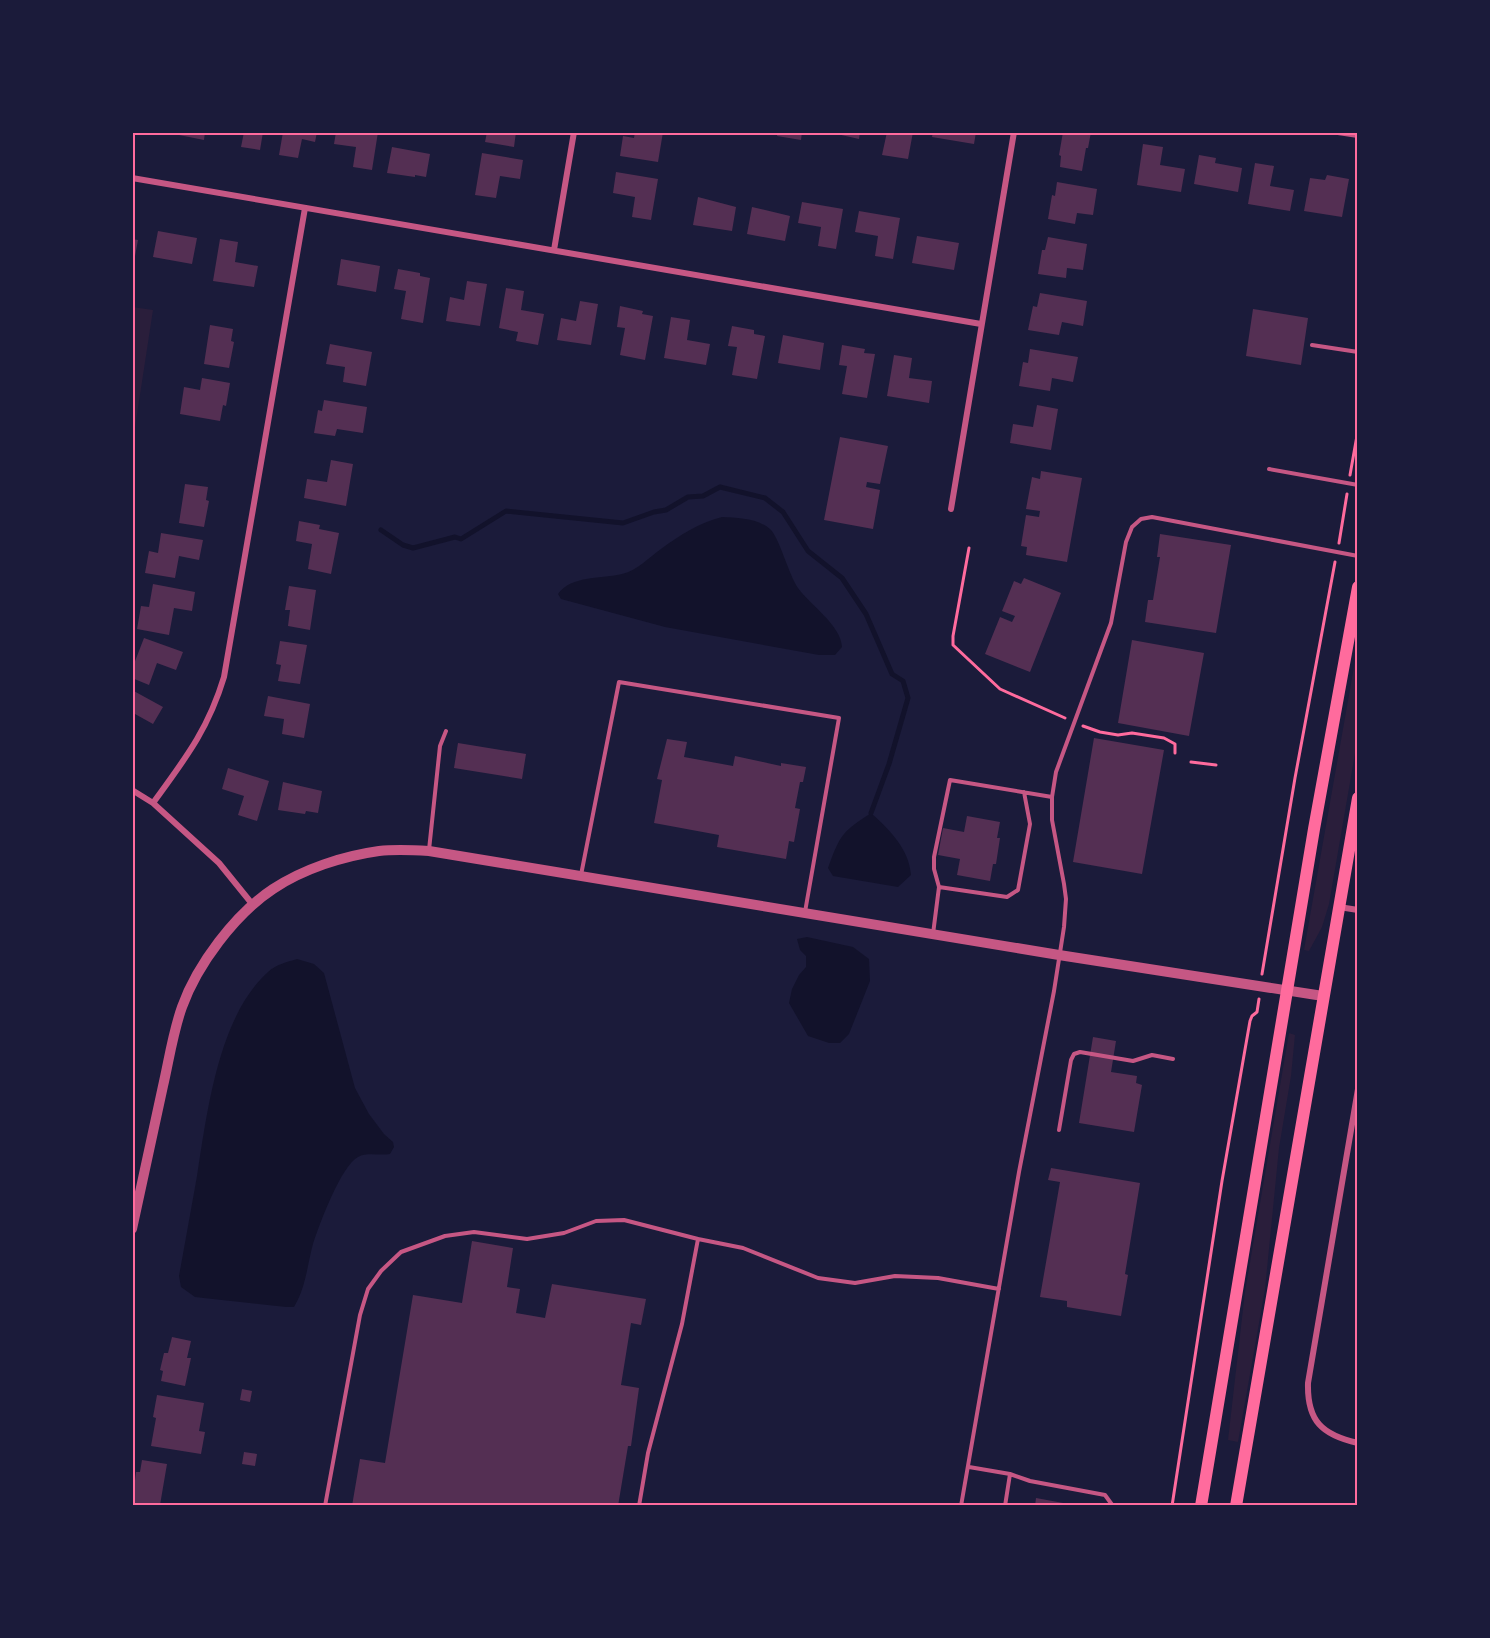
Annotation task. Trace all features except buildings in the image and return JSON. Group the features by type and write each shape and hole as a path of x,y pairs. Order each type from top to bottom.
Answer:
{"main road":[{"path":"1201,1506 1287,991 1358,587"},
{"path":"1236,1506 1358,798"}],"street":[{"path":"554,250 574,132"},
{"path":"951,509 1014,132"},
{"path":"1338,132 1358,135"},
{"path":"132,178 981,324"},
{"path":"153,803 192,750 205,728 216,704 224,677 305,208"},
{"path":"132,790 153,803 219,863 253,905"},
{"path":"132,1229 182,1006 207,957 253,905 273,889 311,870 342,859 379,851 429,851 1323,996"},
{"path":"1339,907 1358,910"},
{"path":"1358,1089 1307,1400 1311,1413 1320,1426 1336,1437 1358,1443"}],"lane":[{"path":"1312,345 1358,352"},
{"path":"1269,469 1358,485"},
{"path":"961,1506 1018,1172 1059,955 1066,899 1052,820 1052,796 1056,772 1111,623 1126,542 1132,528 1141,519 1152,517 1358,556"},
{"path":"581,876 619,682 804,712 838,718 804,913"},
{"path":"429,851 440,746 446,730"},
{"path":"933,934 939,887 934,858 950,780 1052,796"},
{"path":"939,887 1007,897 1018,890 1030,824 1024,792"},
{"path":"1059,1130 1074,1054 1080,1052 1133,1061 1152,1055 1173,1059"},
{"path":"326,1506 360,1315 368,1289 381,1271 401,1252 445,1236 474,1232 527,1239 564,1233 596,1221 624,1220 743,1248 818,1278 855,1283 895,1276 938,1278 999,1289"},
{"path":"639,1506 648,1453 682,1324 698,1239"},
{"path":"969,1467 1105,1495 1113,1506"},
{"path":"1005,1506 1010,1474"}],"path":[{"path":"1350,478 1358,430"},
{"path":"1340,536 1348,491"},
{"path":"969,548 952,636 953,645 1000,689 1065,718"},
{"path":"1267,940 1334,570"},
{"path":"1083,726 1118,735 1132,733 1164,738 1175,744 1175,753"},
{"path":"1191,762 1216,765"},
{"path":"1172,1506 1221,1181 1250,1021 1257,1012"}],"shaded area":[{"path":"132,307 153,310 132,447"},
{"path":"722,517 753,521 770,529 798,588 836,631 842,647 835,655 819,655 665,627 561,599 558,594 564,588 579,581 633,570 683,534"},
{"path":"1358,644 1358,736 1329,904 1322,927 1309,951 1304,950"},
{"path":"871,813 891,833 907,857 911,875 898,887 833,876 828,868 843,835"},
{"path":"807,937 853,947 869,959 870,981 849,1034 840,1043 829,1043 808,1036 789,1003 792,989 806,967 806,956 800,950 797,939"},
{"path":"297,959 314,964 324,973 355,1088 369,1114 393,1142 394,1147 390,1154 358,1157 351,1163 338,1183 320,1224 304,1284 294,1307 195,1297 181,1287 179,1276 205,1124 226,1040 237,1014 251,991 271,970"},
{"path":"1289,1033 1295,1035 1279,1148 1265,1289 1238,1442 1228,1440 1245,1292"}],"waterway":[{"path":"381,530 403,545 413,548 455,537 461,539 506,511 623,523 666,510 688,497 703,496 720,487 765,498 783,512 808,551 842,578 866,614 892,674 903,681 908,698 889,764 871,813"}]}
